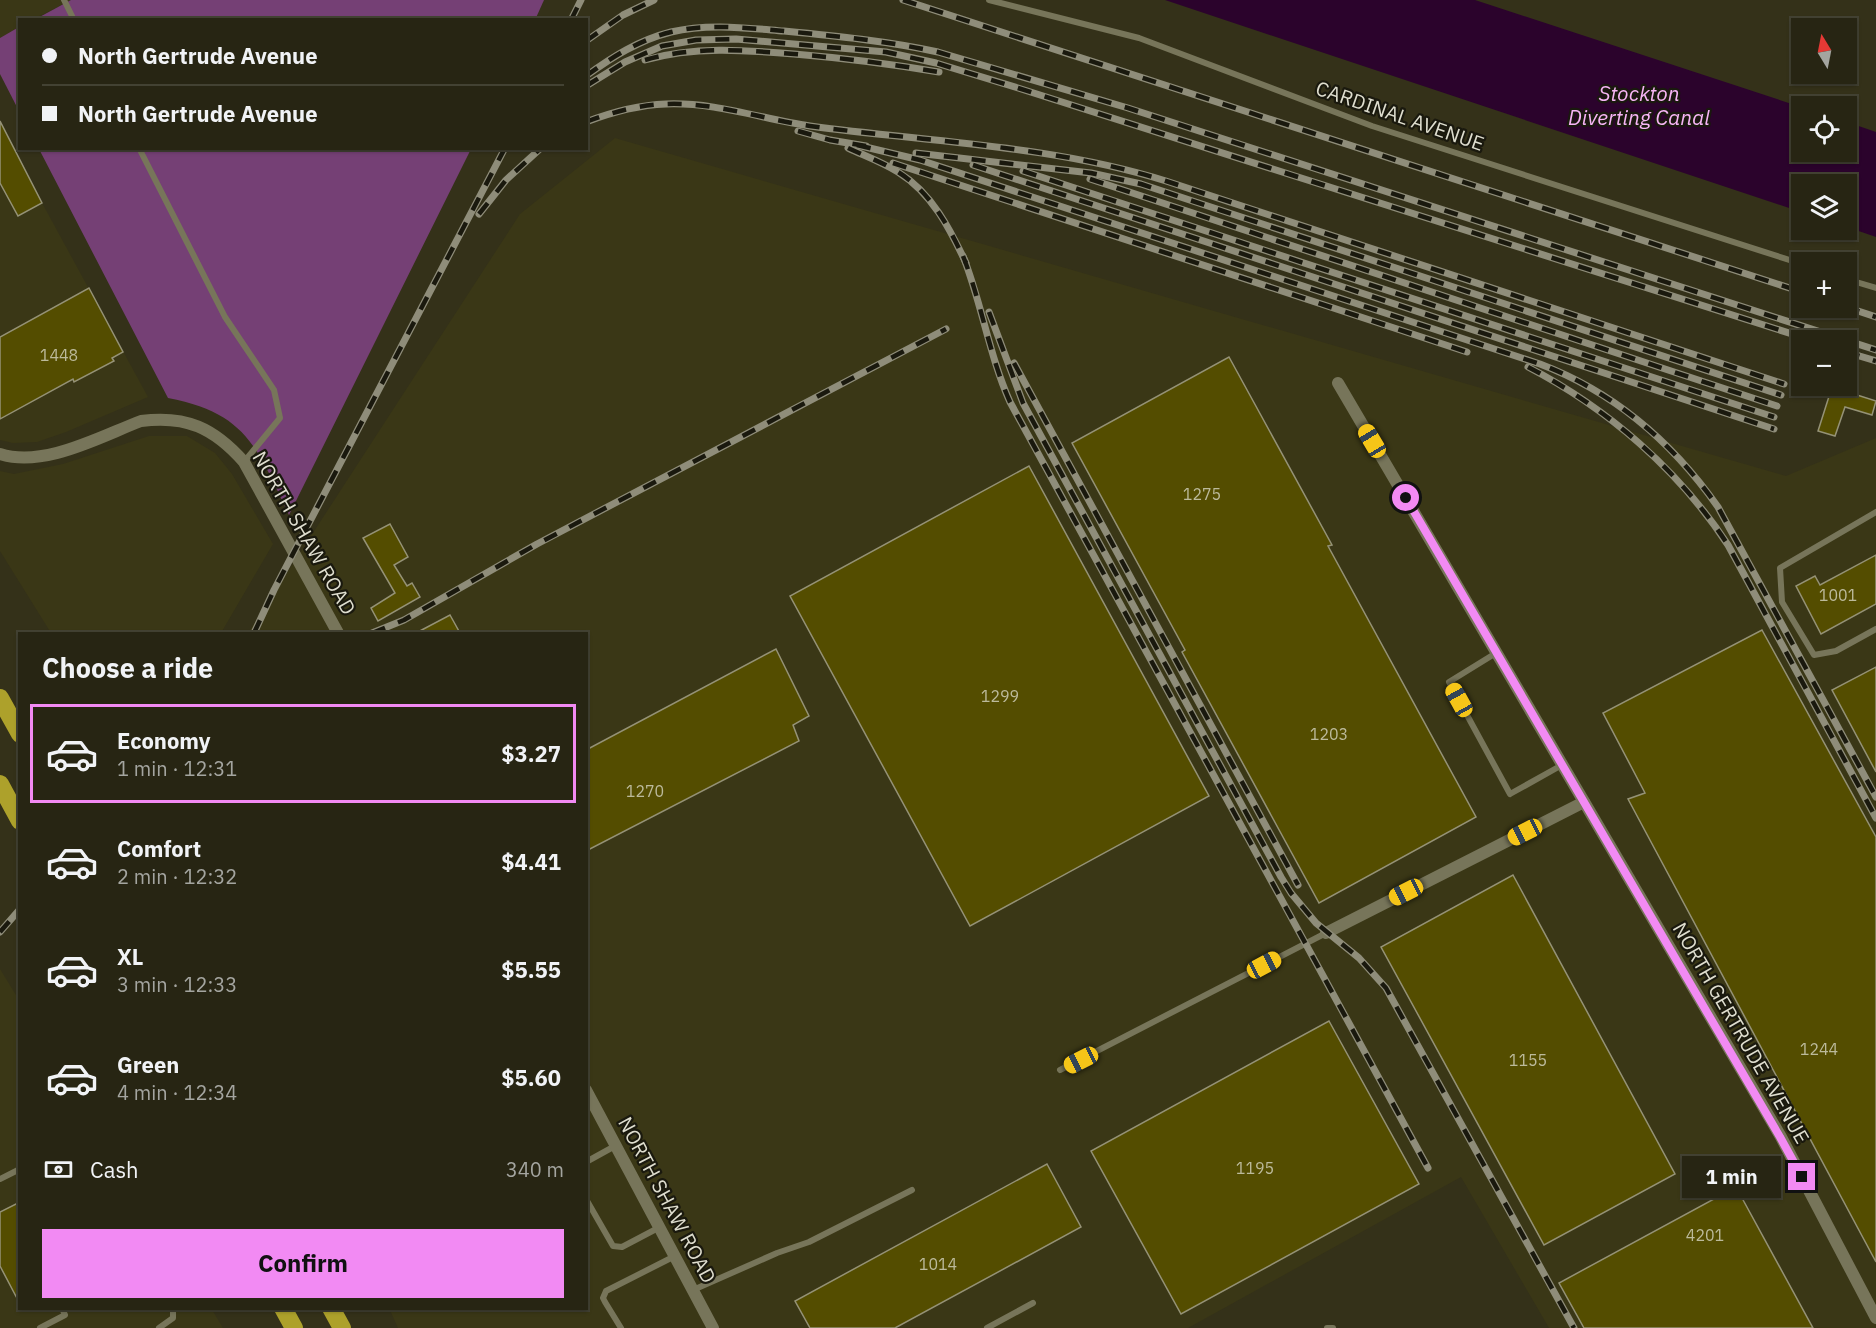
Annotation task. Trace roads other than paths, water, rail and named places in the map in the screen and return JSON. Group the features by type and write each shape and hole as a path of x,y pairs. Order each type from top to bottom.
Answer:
{"highway":[{"path":"0,698 18,730"},
{"path":"0,784 18,817"},
{"path":"284,1310 294,1328"},
{"path":"332,1310 342,1328"}],"street":[{"name":"NORTH GERTRUDE AVENUE","path":"1338,383 1780,1137 1876,1318"},
{"name":"NORTH SHAW ROAD","path":"0,454 20,459 49,456 141,421 169,419 207,429 244,462 337,632"},
{"path":"1326,933 1584,802"},
{"name":"NORTH SHAW ROAD","path":"588,1099 616,1145 713,1328"}],"lane":[{"path":"64,0 73,18"},
{"name":"CARDINAL AVENUE","path":"989,0 1139,38 1372,126 1791,260"},
{"path":"141,150 225,317 274,390 279,418 244,462"},
{"path":"1857,282 1876,288"},
{"path":"1876,512 1780,568 1782,602 1814,655 1836,651 1876,628"},
{"path":"1496,652 1449,682 1509,794 1562,765"},
{"path":"1060,1070 1326,933"},
{"path":"588,1161 616,1145"},
{"path":"0,1179 18,1170"},
{"path":"693,1290 777,1253 809,1242 912,1190"},
{"path":"588,1202 613,1246 622,1246 660,1227"},
{"path":"621,1328 603,1298 606,1291 675,1257"},
{"path":"987,1328 1033,1303"},
{"path":"40,1328 65,1315 63,1310"},
{"path":"159,1328 173,1318 174,1310"},
{"path":"1327,1328 1333,1328"}],"water":[{"name":"Stockton Diverting Canal","path":"1165,0 1475,0 1791,104 1791,162 1857,162 1857,125 1876,132 1876,237 1857,230 1857,174 1791,174 1791,209"}],"railway":[{"path":"572,18 581,0"},
{"path":"588,40 623,15 654,0"},
{"path":"903,0 1791,288"},
{"path":"588,75 637,44 671,32 713,27 823,35 938,52 1128,108 1876,350"},
{"path":"588,85 625,62 662,46 696,40 736,39 886,52 936,63 1018,88 1791,334"},
{"path":"645,60 700,51 738,50 831,57 939,72"},
{"path":"588,121 616,112 646,106 684,104 810,126 990,146 1079,159 1166,181 1784,384"},
{"path":"798,131 830,140 866,146"},
{"path":"857,145 920,160 1540,364 1593,389 1640,422 1661,441 1682,462 1718,507 1876,797"},
{"path":"848,148 892,168 921,190 939,213 966,263"},
{"path":"254,632 274,590 504,150"},
{"path":"479,214 506,180 539,150"},
{"path":"916,153 1091,173 1141,184 1781,395"},
{"path":"893,163 1467,352"},
{"path":"973,165 1774,429"},
{"path":"1023,171 1774,417"},
{"path":"1090,179 1777,406"},
{"path":"963,256 996,366 1010,402 1428,1168"},
{"path":"1857,311 1876,317"},
{"path":"989,312 1023,403 1281,877 1316,923 1359,958 1386,988 1574,1328"},
{"path":"374,632 404,620 537,544 946,329"},
{"path":"1857,355 1876,361"},
{"path":"1014,363 1298,885"},
{"path":"1528,367 1586,402 1639,443 1687,491 1709,518 1728,545 1876,818"},
{"path":"0,932 18,911"}]}
